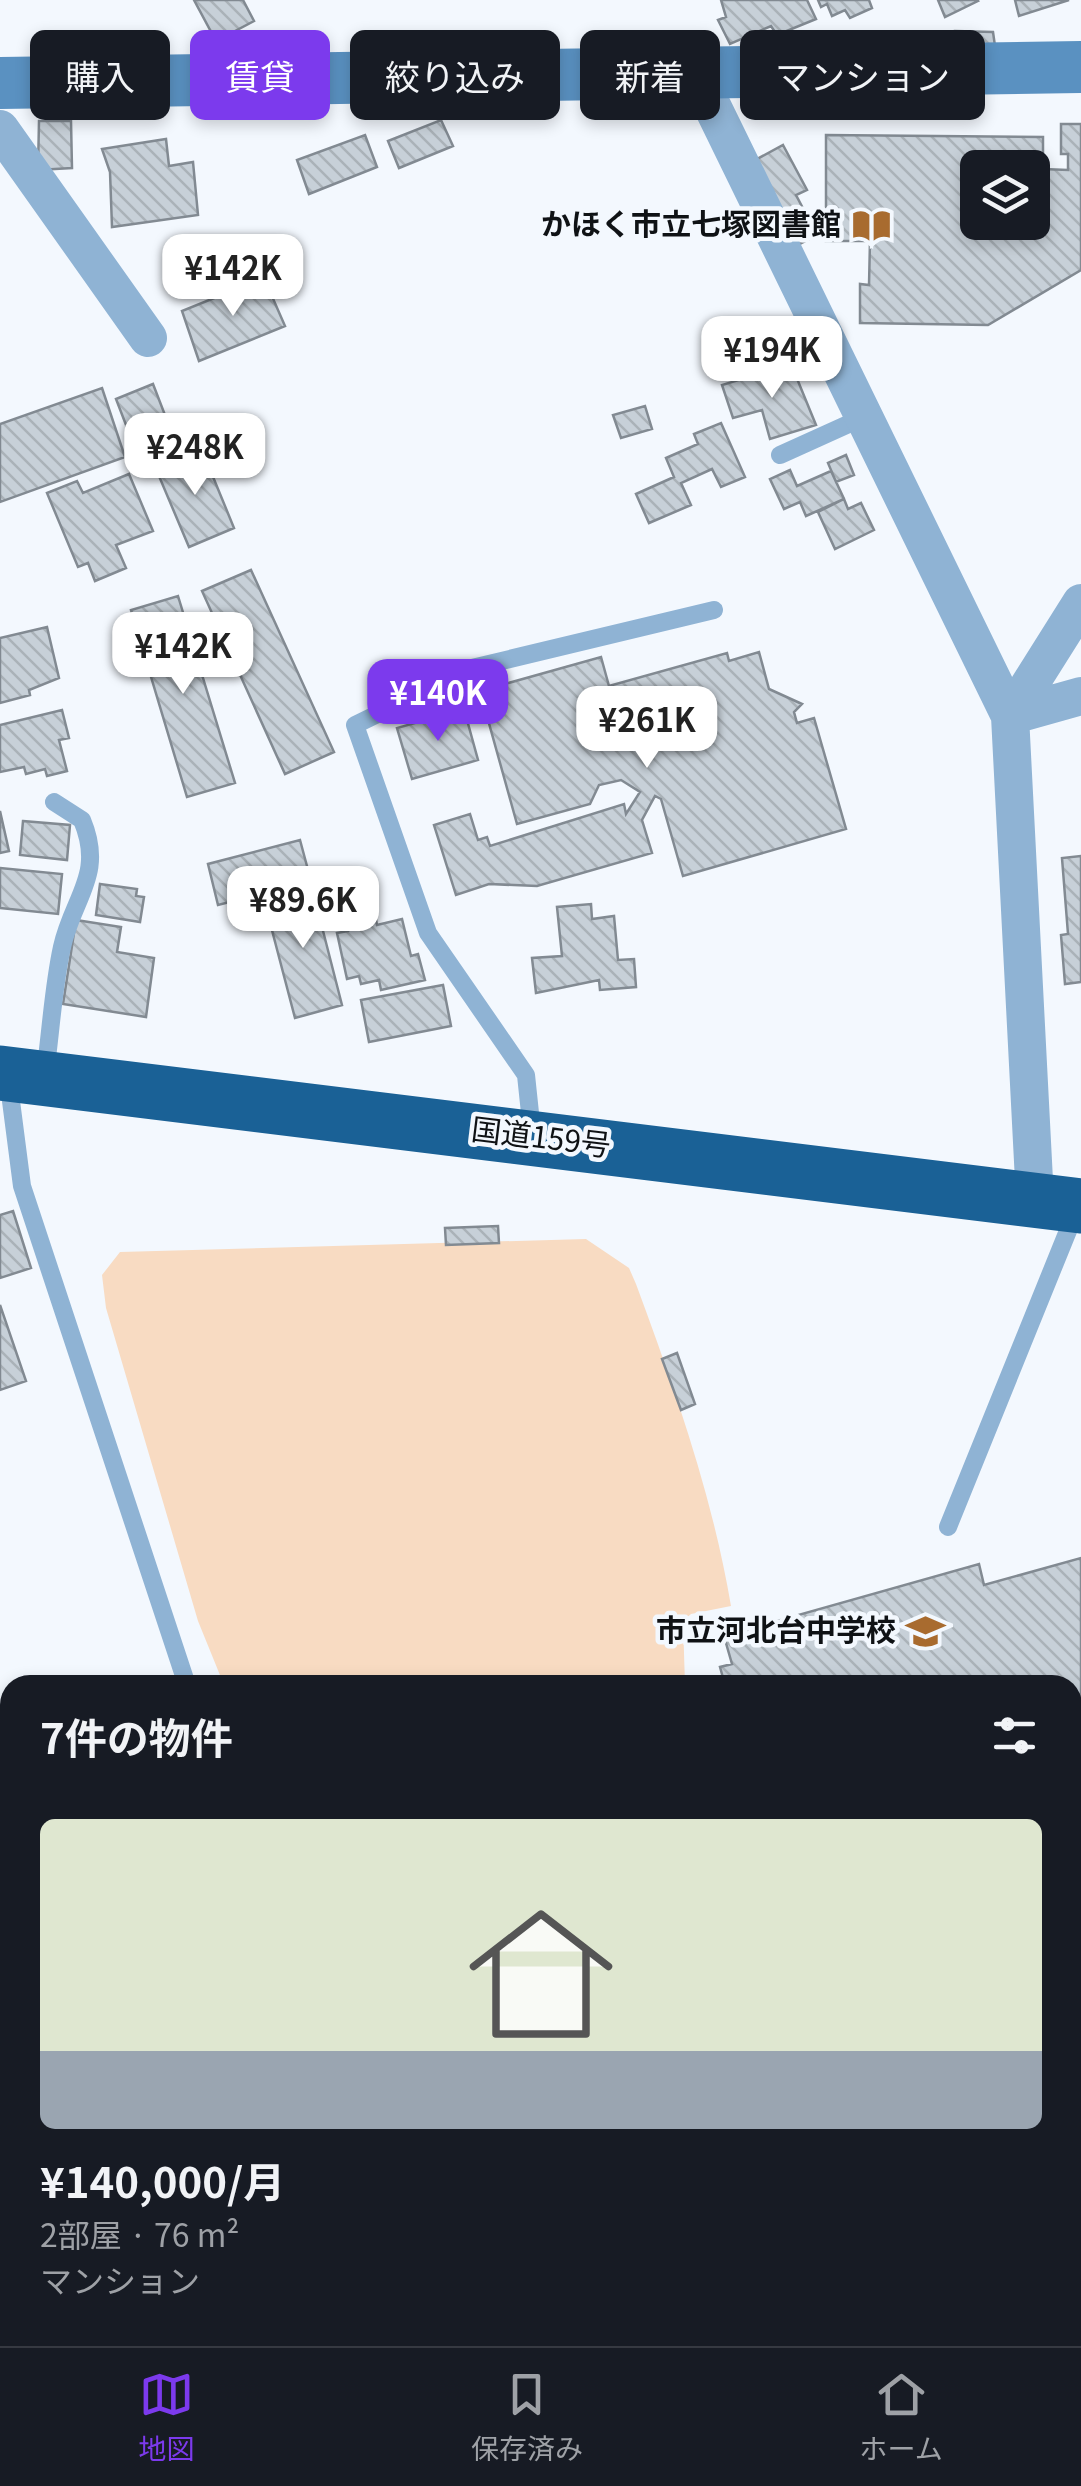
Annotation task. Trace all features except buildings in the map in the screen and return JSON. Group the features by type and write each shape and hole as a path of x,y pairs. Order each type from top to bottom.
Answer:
{"highway":[{"name":"国道159号","path":"17,1075 1065,1204"}],"main road":[{"path":"720,73 1081,67"},
{"path":"0,83 580,75"}],"street":[{"path":"719,120 1010,716 1065,1204"},
{"path":"0,129 148,338"},
{"path":"1010,716 1081,603"},
{"path":"1010,716 1081,696"}],"lane":[{"path":"780,455 864,417"},
{"path":"532,1137 526,1074 428,933 355,725 472,668 714,610"},
{"path":"54,802 82,820 92,864 84,897 70,916 62,950 17,1075 9,1114 22,1186 184,1675"},
{"path":"948,1527 1065,1204"}],"shaded area":[{"path":"586,1239 629,1268 636,1284 691,1443 714,1523 731,1606 691,1614 683,1621 685,1675 220,1675 198,1621 106,1308 102,1275 120,1252"}],"place":[{"name":"かほく市立七塚図書館","path":"871,225"},
{"name":"市立河北台中学校","path":"926,1631"}]}
